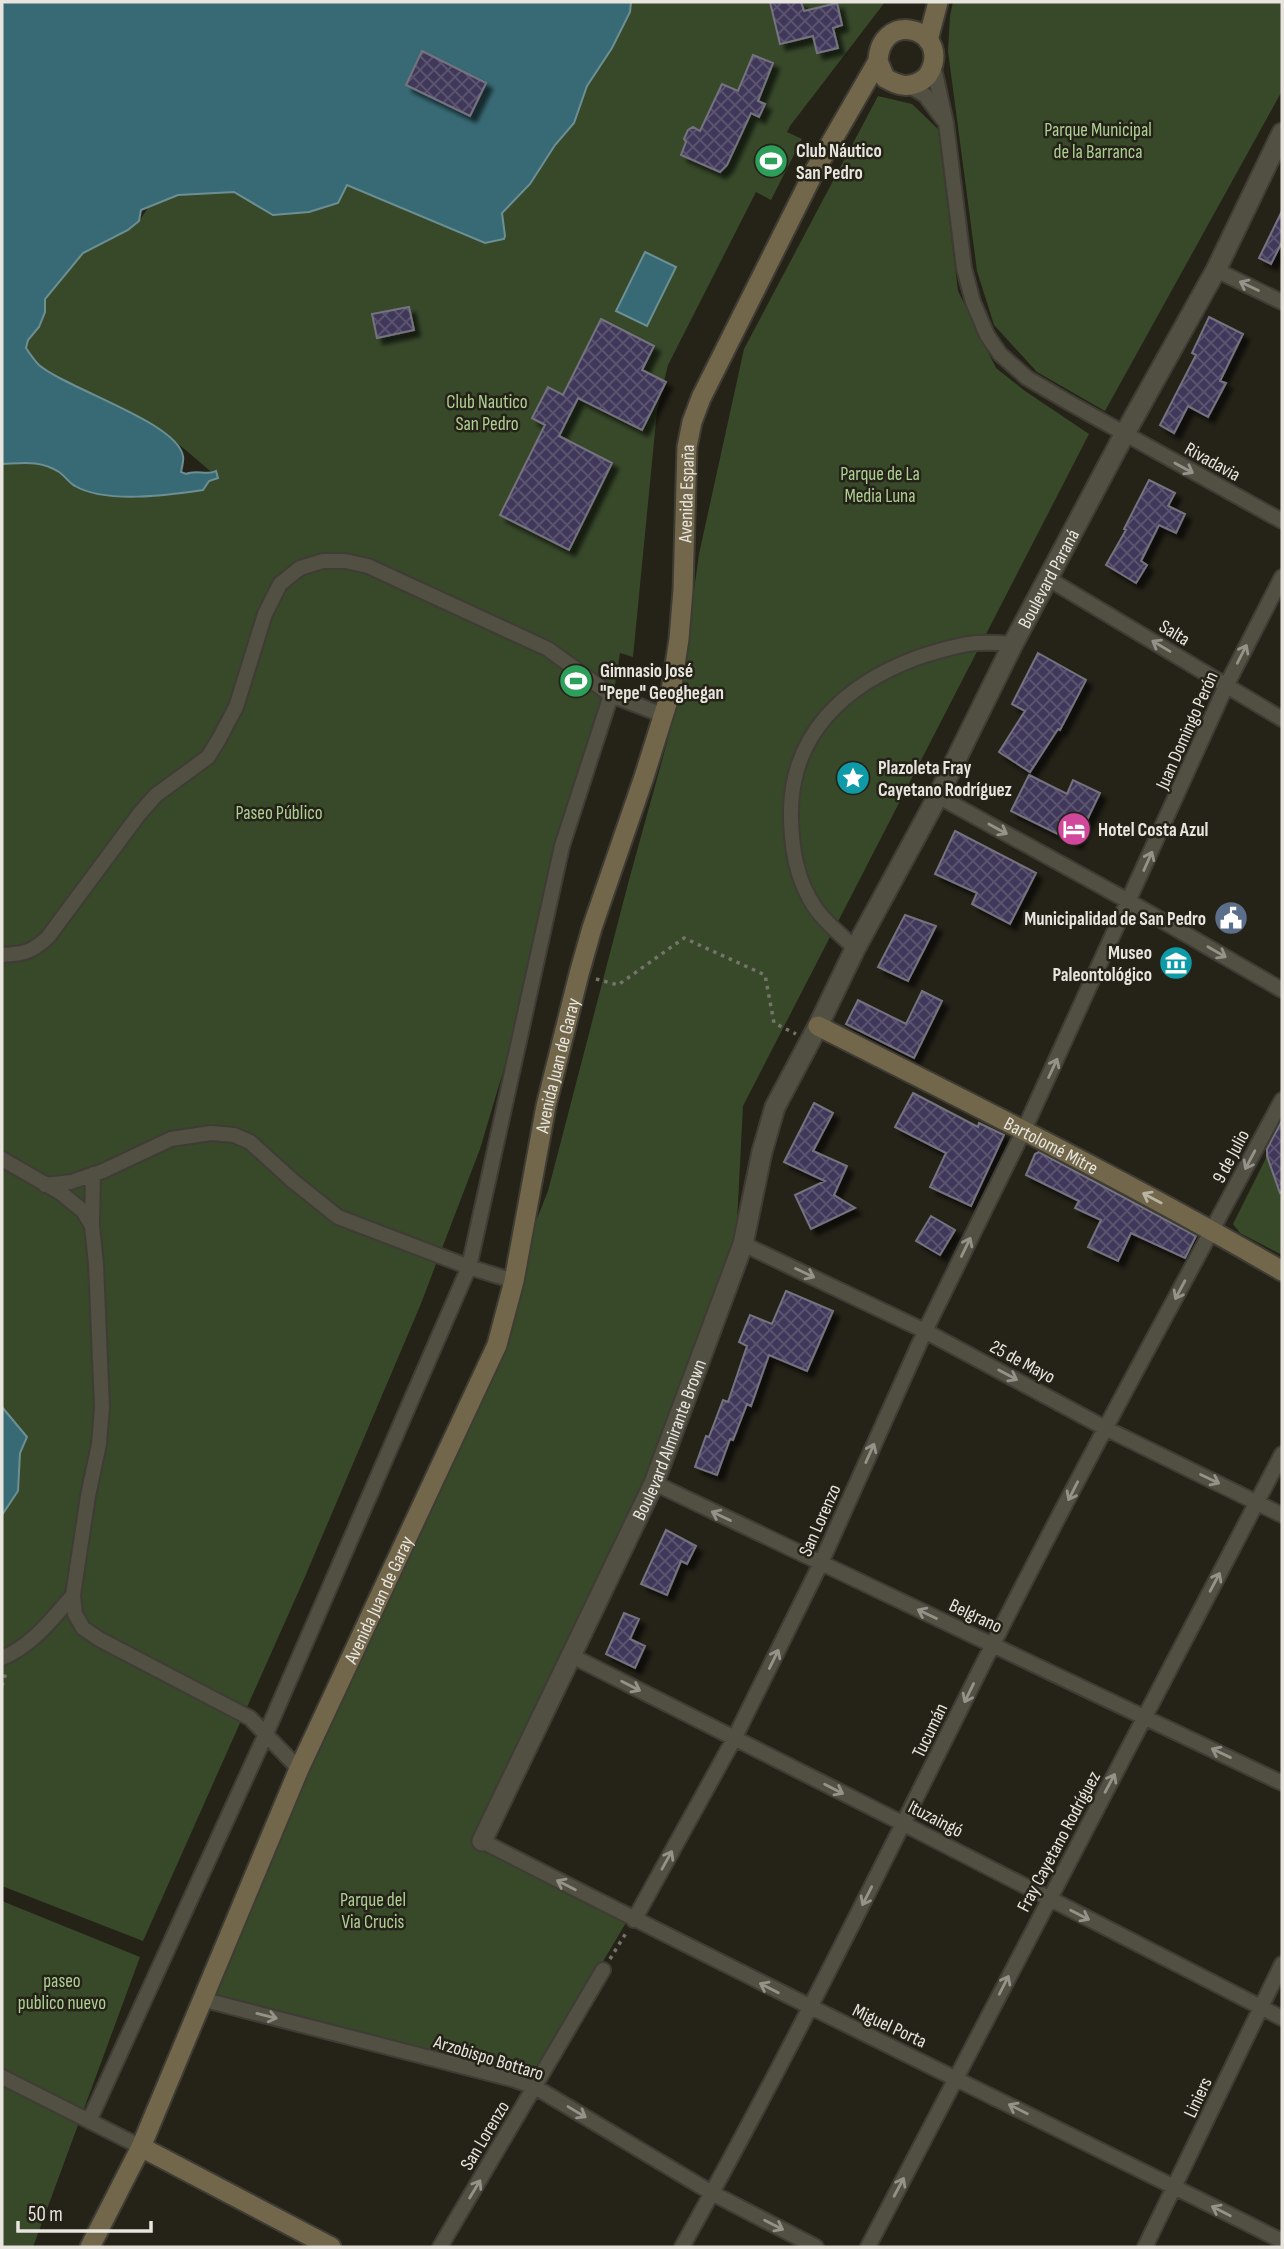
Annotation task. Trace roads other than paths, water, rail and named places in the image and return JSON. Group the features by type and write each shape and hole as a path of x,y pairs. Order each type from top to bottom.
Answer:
{"main road":[{"name":"Avenida España","path":"592,928 671,691 683,590 685,468 692,422 701,398 814,172 862,89 881,69 881,43 887,36 904,29 928,2"},
{"path":"928,40 939,2"},
{"path":"881,69 902,85 910,86 925,78 933,64 934,55 928,40 921,34 904,29"},
{"name":"Avenida Juan de Garay","path":"90,2247 141,2147 299,1769 497,1345 514,1281 545,1106 592,928"},
{"name":"Bartolomé Mitre","path":"814,1034 1024,1130 1212,1230 1282,1271"},
{"path":"141,2147 331,2247"}],"street":[{"path":"933,64 946,123"},
{"path":"910,86 925,95 946,123"},
{"name":"Rivadavia","path":"946,123 964,268 973,302 987,335 1000,354 1027,378 1124,435 1282,521"},
{"name":"Boulevard Paraná","path":"814,1034 855,949 938,796 1047,578 1216,270 1282,133"},
{"path":"1216,270 1282,302"},
{"path":"2,955 20,954 34,949 48,937 156,795 208,757 236,707 265,614 280,584 300,568 323,561 345,561 368,566 548,649 611,695 663,715"},
{"name":"Juan Domingo Perón","path":"1024,1130 1226,686 1282,577"},
{"name":"Salta","path":"1047,578 1282,719"},
{"path":"855,949 815,908 800,880 792,844 790,806 805,747 827,714 850,692 894,666 946,648 978,643 1013,644"},
{"path":"89,2121 265,1736 469,1267 562,846 611,695"},
{"path":"938,796 1282,990"},
{"name":"Boulevard Almirante Brown","path":"482,1841 654,1483 743,1244 775,1107 814,1034"},
{"name":"9 de Julio","path":"1212,1230 1282,1100"},
{"name":"San Lorenzo","path":"634,1920 734,1739 820,1565 925,1331 1024,1130"},
{"path":"46,1185 71,1182 93,1174 170,1139 211,1133 234,1135 250,1142 338,1217 469,1267 514,1281"},
{"path":"2,1159 61,1193 83,1211 92,1226"},
{"path":"93,1174 92,1226 102,1407 99,1444 73,1595 75,1614 83,1628 99,1639 250,1718 299,1769"},
{"name":"Tucumán","path":"682,2247 809,2008 1105,1428 1212,1230"},
{"name":"25 de Mayo","path":"743,1244 925,1331 1105,1428 1282,1516"},
{"name":"Fray Cayetano Rodríguez","path":"868,2247 1282,1454"},
{"name":"Belgrano","path":"654,1483 820,1565 993,1644 1282,1783"},
{"path":"2,1658 25,1645 73,1595"},
{"name":"Ituzaingó","path":"570,1655 1282,2018"},
{"name":"Miguel Porta","path":"482,1841 809,2008 956,2078 1282,2241"},
{"name":"Liniers","path":"1146,2247 1282,1964"},
{"name":"San Lorenzo","path":"440,2247 603,1970"},
{"name":"Arzobispo Bottaro","path":"201,1999 535,2088 712,2193 816,2247"},
{"path":"2,2077 141,2147"}],"water":[{"path":"2,2 631,2 630,12 612,48 587,86 574,123 555,145 530,184 502,213 504,239 485,243 347,185 338,203 309,212 273,215 234,192 178,195 141,210 139,221 128,230 83,253 45,299 45,312 26,348 39,365 53,374 162,431 176,443 183,456 181,472 186,474 216,471 218,478 209,481 203,490 138,497 88,492 73,485 59,472 45,466 32,463 2,464"},
{"path":"645,252 676,267 647,326 616,311"},
{"path":"2,1407 27,1437 20,1453 18,1491 2,1515"}],"place":[{"name":"Club Náutico San Pedro","path":"771,161"},
{"name":"Gimnasio José \"Pepe\" Geoghegan","path":"576,681"},
{"name":"Plazoleta Fray Cayetano Rodríguez","path":"853,778"},
{"name":"Hotel Costa Azul","path":"1074,829"},
{"name":"Municipalidad de San Pedro","path":"1231,918"},
{"name":"Museo Paleontológico","path":"1176,963"}],"park label":[{"name":"Parque Municipal de la Barranca","path":"1098,140"},
{"name":"Club Nautico San Pedro","path":"487,412"},
{"name":"Parque de La Media Luna","path":"880,484"},
{"name":"Paseo Público","path":"279,812"},
{"name":"Parque del Via Crucis","path":"373,1910"},
{"name":"paseo publico nuevo","path":"62,1991"}]}
